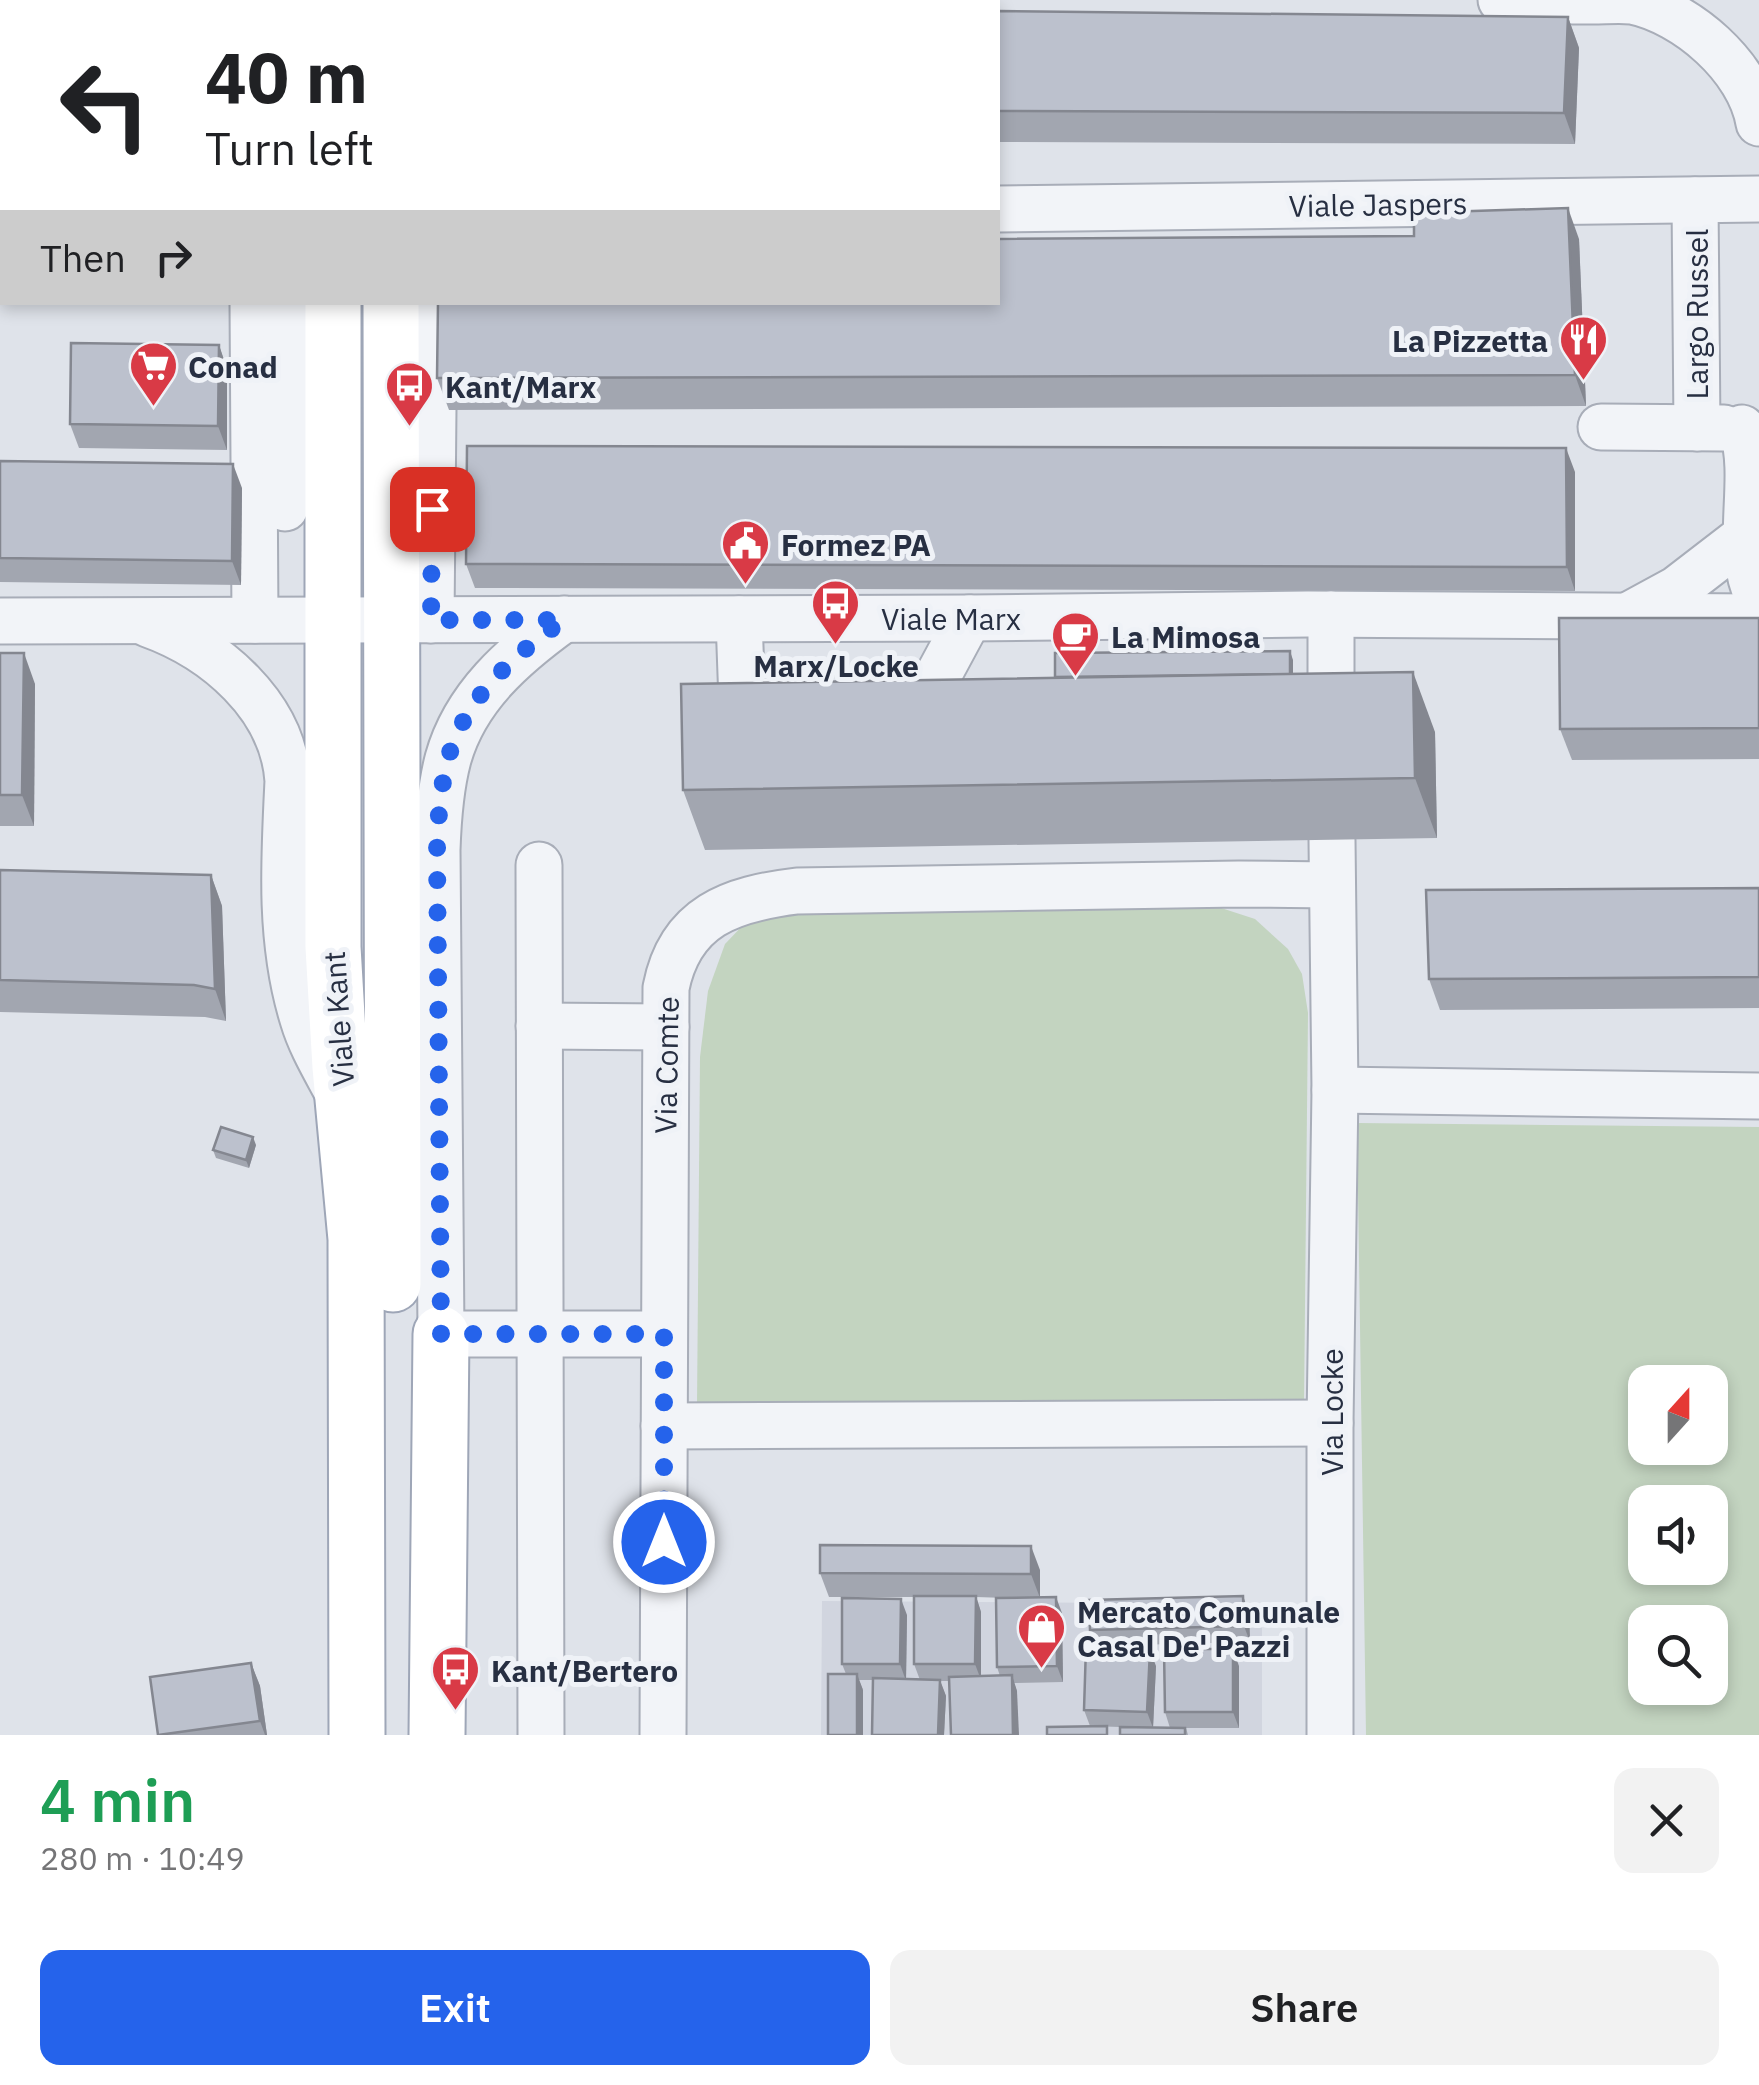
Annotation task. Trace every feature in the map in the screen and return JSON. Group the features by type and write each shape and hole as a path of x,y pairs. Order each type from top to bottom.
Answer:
{"main road":[{"name":"Viale Kant","path":"333,305 291,620 333,946 355,1214 357,1735"},
{"name":"Viale Kant","path":"391,305 412,620 394,1735"},
{"path":"436,1735 441,1334"}],"street":[{"path":"1500,0 1630,1 1669,16 1716,47 1746,85 1759,122"},
{"name":"Largo Russel","path":"1695,200 1697,428"},
{"name":"Viale Jaspers","path":"1000,209 1759,200"},
{"path":"253,305 291,620"},
{"path":"286,305 291,620"},
{"path":"412,620 434,305"},
{"name":"Largo Russel","path":"1601,427 1750,428 1748,443 1754,472 1751,578 1759,600"},
{"path":"1630,615 1677,588 1754,533"},
{"path":"1331,614 1331,733"},
{"name":"Viale Marx","path":"0,621 1331,614 1759,617"},
{"path":"739,619 742,702 926,698 969,618"},
{"path":"137,620 191,644 226,669 254,697 277,738 288,781 286,908 291,968 308,1034 344,1106"},
{"path":"564,620 520,652 485,689 454,741 444,773 437,850 441,1334 664,1334"},
{"name":"Via Locke","path":"1330,1735 1335,1090 1332,840"},
{"path":"539,865 542,1735"},
{"name":"Via Comte","path":"663,1735 666,988 669,971 687,938 716,912 759,896 797,891 1331,885"},
{"path":"539,1026 666,1028"},
{"path":"1335,1090 1759,1096"},
{"path":"664,1426 1330,1423"}],"shaded area":[{"name":"Mercato Comunale Casal De' Pazzi","path":"822,1601 1262,1604 1262,1735 821,1735"}],"green space":[{"path":"1215,906 1255,919 1288,949 1302,974 1308,1013 1304,1404 697,1406 700,1057 708,991 725,944 747,921 774,912"},
{"path":"1357,1123 1759,1127 1759,1735 1366,1735"}],"building":[{"path":"1000,11 1568,17 1564,113 1000,111"},
{"path":"1568,208 1575,375 437,378 438,305 1000,305 1000,239 1414,236 1414,213"},
{"name":"Conad","path":"71,343 219,345 218,426 70,424"},
{"path":"467,446 1566,448 1567,567 466,564"},
{"path":"0,461 233,464 232,561 0,558"},
{"path":"1559,618 1759,618 1759,728 1560,729"},
{"path":"1290,651 1290,674 1055,677 1055,653"},
{"path":"0,653 24,653 22,795 0,795"},
{"path":"1413,672 1415,778 683,790 681,684"},
{"path":"0,870 211,875 215,989 194,985 0,980"},
{"path":"1759,888 1759,977 1429,979 1426,890"},
{"path":"221,1127 253,1137 246,1160 213,1150"},
{"path":"820,1545 1031,1546 1031,1574 820,1573"},
{"path":"914,1596 976,1596 975,1664 914,1664"},
{"path":"1243,1596 1244,1626 1090,1630 1089,1600"},
{"path":"1056,1597 1057,1666 997,1667 996,1598"},
{"path":"842,1598 901,1599 900,1664 842,1664"},
{"path":"1086,1646 1150,1650 1147,1712 1084,1710"},
{"path":"1164,1649 1233,1649 1233,1712 1165,1712"},
{"path":"251,1663 260,1721 158,1735 150,1677"},
{"path":"828,1674 857,1674 857,1735 828,1735"},
{"path":"1012,1675 1013,1735 951,1735 949,1677"},
{"path":"873,1678 940,1680 938,1735 872,1735"},
{"path":"1107,1726 1107,1735 1047,1735 1047,1727"},
{"path":"1120,1727 1185,1728 1185,1735 1120,1735"}],"place":[{"name":"La Pizzetta","path":"1583,382"},
{"name":"Conad","path":"153,408"},
{"name":"Kant/Marx","path":"410,428"},
{"name":"Formez PA","path":"746,586"},
{"name":"Marx/Locke","path":"836,646"},
{"name":"La Mimosa","path":"1076,678"},
{"name":"Mercato Comunale Casal De' Pazzi","path":"1042,1670"},
{"name":"Kant/Bertero","path":"456,1712"}],"route":[{"path":"432,509 431,620 564,620 520,652 485,689 454,741 444,773 437,850 441,1334 664,1334 664,1542"}]}
